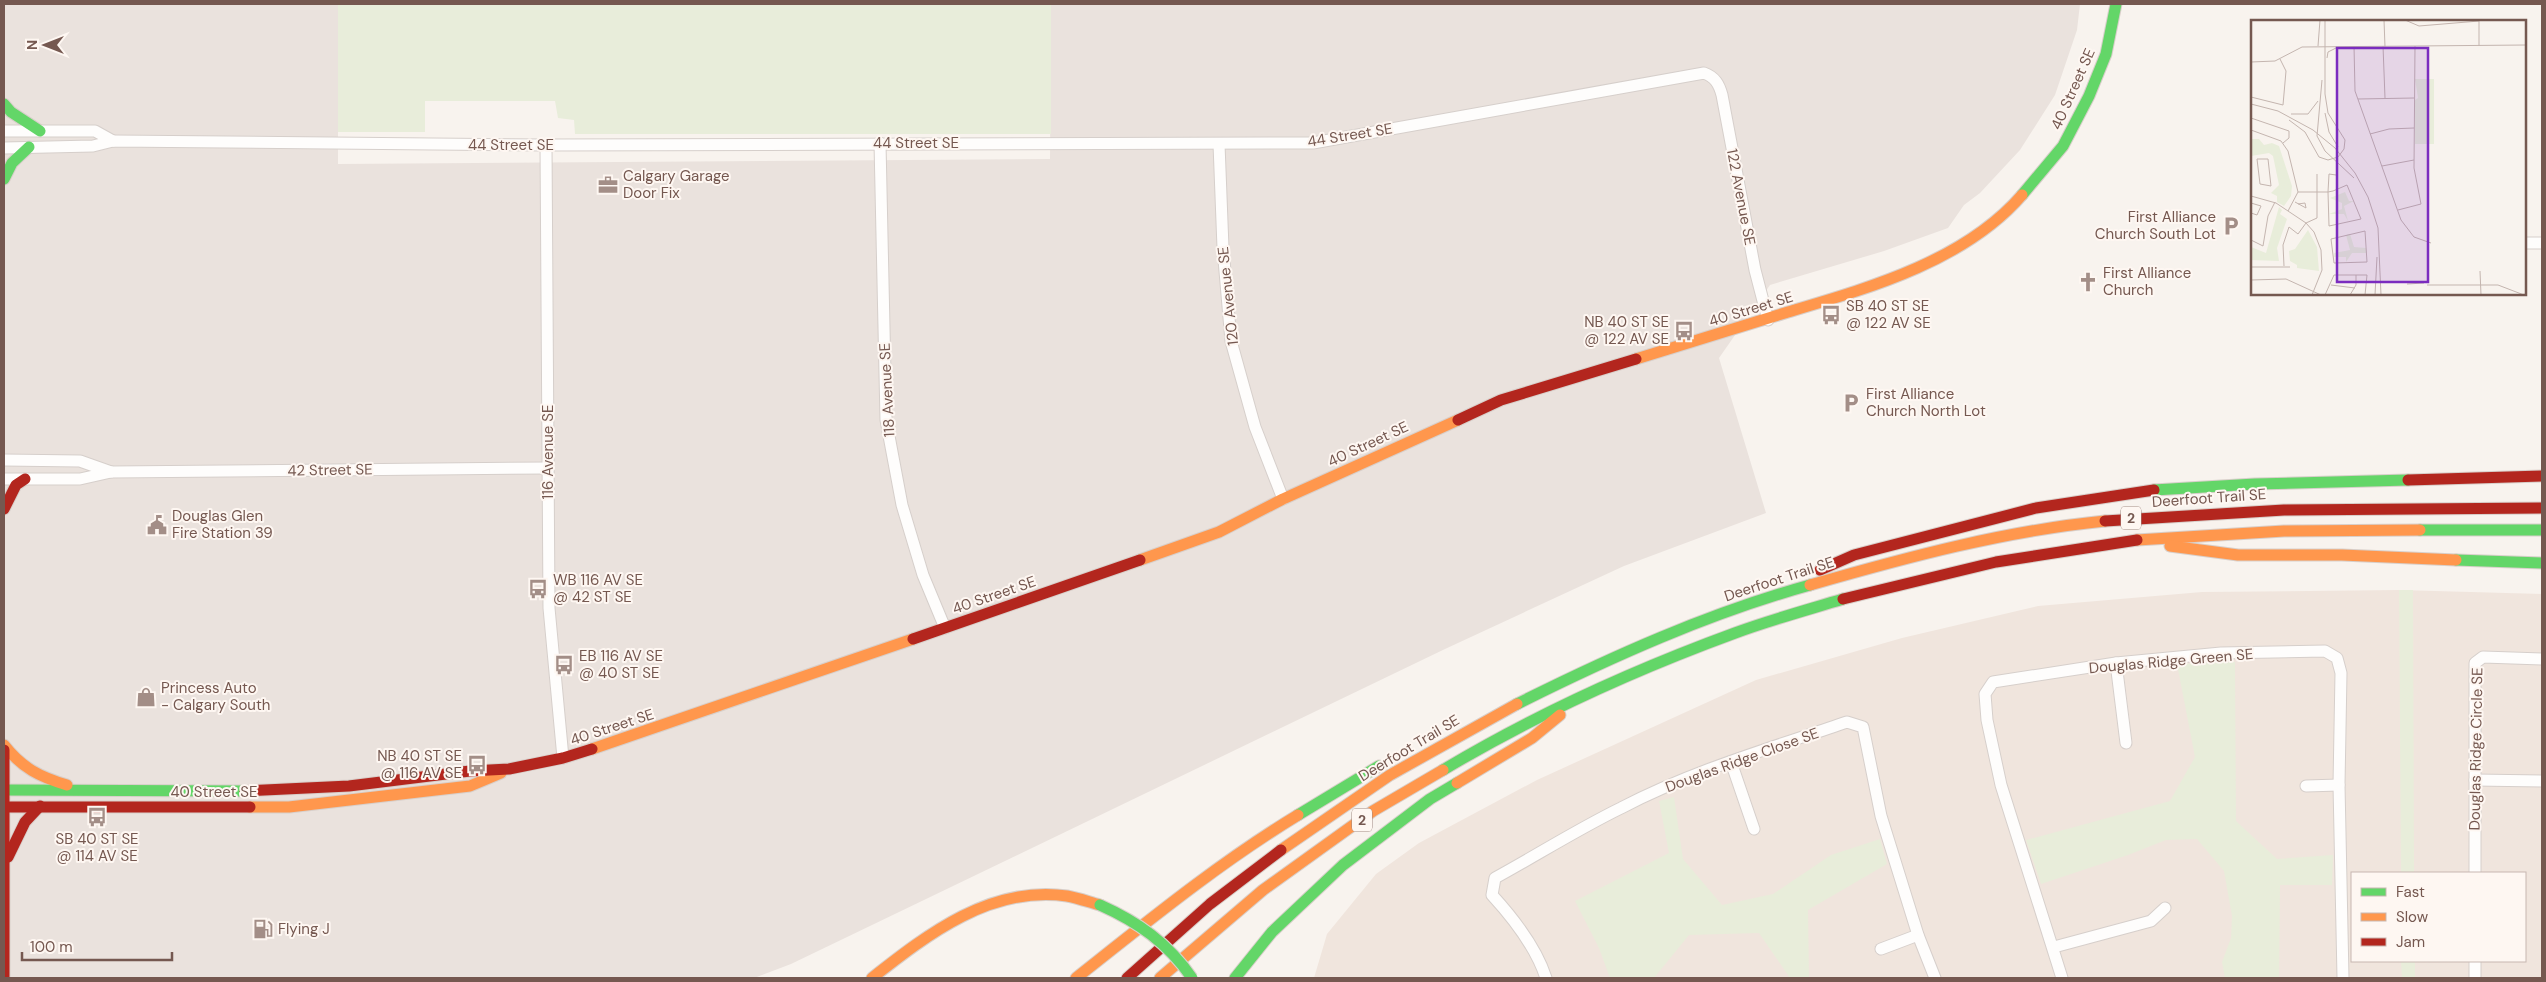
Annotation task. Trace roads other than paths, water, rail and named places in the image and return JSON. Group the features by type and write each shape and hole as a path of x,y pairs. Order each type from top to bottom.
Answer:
{"main road":[{"name":"40 Street SE","path":"4,790 254,791 349,786 470,771 509,769 563,758 689,718 1220,532 1283,499 1501,400 1768,320 1880,284 1922,266 1967,240 2006,212 2063,146 2089,96 2106,54 2116,4"},
{"path":"4,104 11,112 40,131"},
{"path":"4,179 12,163 29,147"},
{"path":"1730,610 1854,554 2036,508 2153,490 2265,484 2542,476"},
{"path":"4,509 16,485 25,479"},
{"name":"Deerfoot Trail SE","path":"1127,978 1210,906 1306,831 1418,758 1509,706 1623,652 1730,610 1826,578 1936,550 2024,532 2072,525 2186,514 2265,509 2542,508"},
{"name":"2","path":"1160,978 1270,886 1374,812 1472,752 1585,694 1691,648 1739,630 1866,591 1997,561 2128,541 2285,532 2542,530"},
{"path":"2128,541 2238,554 2542,563"},
{"path":"1235,978 1272,932 1344,865 1430,799 1532,738 1585,694"},
{"path":"1433,737 1509,706"},
{"path":"4,745 23,768 39,777 85,790"},
{"path":"4,750 4,978"},
{"path":"1076,978 1194,885 1252,843 1391,759"},
{"name":"40 Street SE","path":"4,807 289,807 470,786 509,769"},
{"path":"5,863 25,822 40,806"},
{"path":"872,978 925,936 952,920 1010,898 1047,896 1086,900 1100,905 1148,930 1165,944 1192,978"}],"street":[{"name":"44 Street SE","path":"4,148 93,146 114,141 546,145 1313,143 1691,74 1704,73 1712,76"},
{"name":"122 Avenue SE","path":"1712,76 1719,84 1722,95 1755,270 1768,320"},
{"name":"44 Street SE","path":"4,131 95,131 114,141"},
{"name":"118 Avenue SE","path":"880,143 886,420 902,505 923,575 945,628"},
{"name":"120 Avenue SE","path":"1220,144 1223,248 1231,342 1255,427 1283,499"},
{"name":"116 Avenue SE","path":"546,145 549,608 563,758"},
{"path":"2526,243 2542,243"},
{"name":"42 Street SE","path":"4,460 80,461 111,472"},
{"name":"42 Street SE","path":"4,479 80,479 111,472 548,468"},
{"name":"Douglas Ridge Green SE","path":"2062,978 2054,947 2026,867 2001,785 1986,720 1985,694 1993,682 2116,664 2221,653 2325,651 2337,658 2341,673 2339,785 2343,978"},
{"name":"Douglas Ridge Circle SE","path":"2475,872 2475,663 2482,657 2542,659"},
{"path":"2116,664 2126,743"},
{"name":"Douglas Ridge Close SE","path":"1546,978 1543,968 1515,920 1492,895 1495,878 1621,808 1731,762 1847,722 1863,727 1881,816 1918,935 1934,978"},
{"path":"1731,762 1754,829"},
{"path":"2475,780 2542,781"},
{"path":"2306,786 2339,785"},
{"path":"2054,947 2151,921 2165,908"},
{"path":"1881,949 1918,935"},
{"path":"2475,962 2475,978"}],"place":[{"name":"Calgary Garage Door Fix","path":"608,185"},
{"name":"First Alliance Church South Lot","path":"2231,226"},
{"name":"First Alliance Church","path":"2088,282"},
{"name":"SB 40 ST SE @ 122 AV SE","path":"1831,315"},
{"name":"NB 40 ST SE @ 122 AV SE","path":"1684,331"},
{"name":"First Alliance Church North Lot","path":"1851,403"},
{"name":"Douglas Glen Fire Station 39","path":"157,525"},
{"name":"WB 116 AV SE @ 42 ST SE","path":"538,589"},
{"name":"EB 116 AV SE @ 40 ST SE","path":"564,665"},
{"name":"Princess Auto - Calgary South","path":"146,697"},
{"name":"NB 40 ST SE @ 116 AV SE","path":"477,765"},
{"name":"SB 40 ST SE @ 114 AV SE","path":"97,817"},
{"name":"Flying J","path":"263,929"}]}
